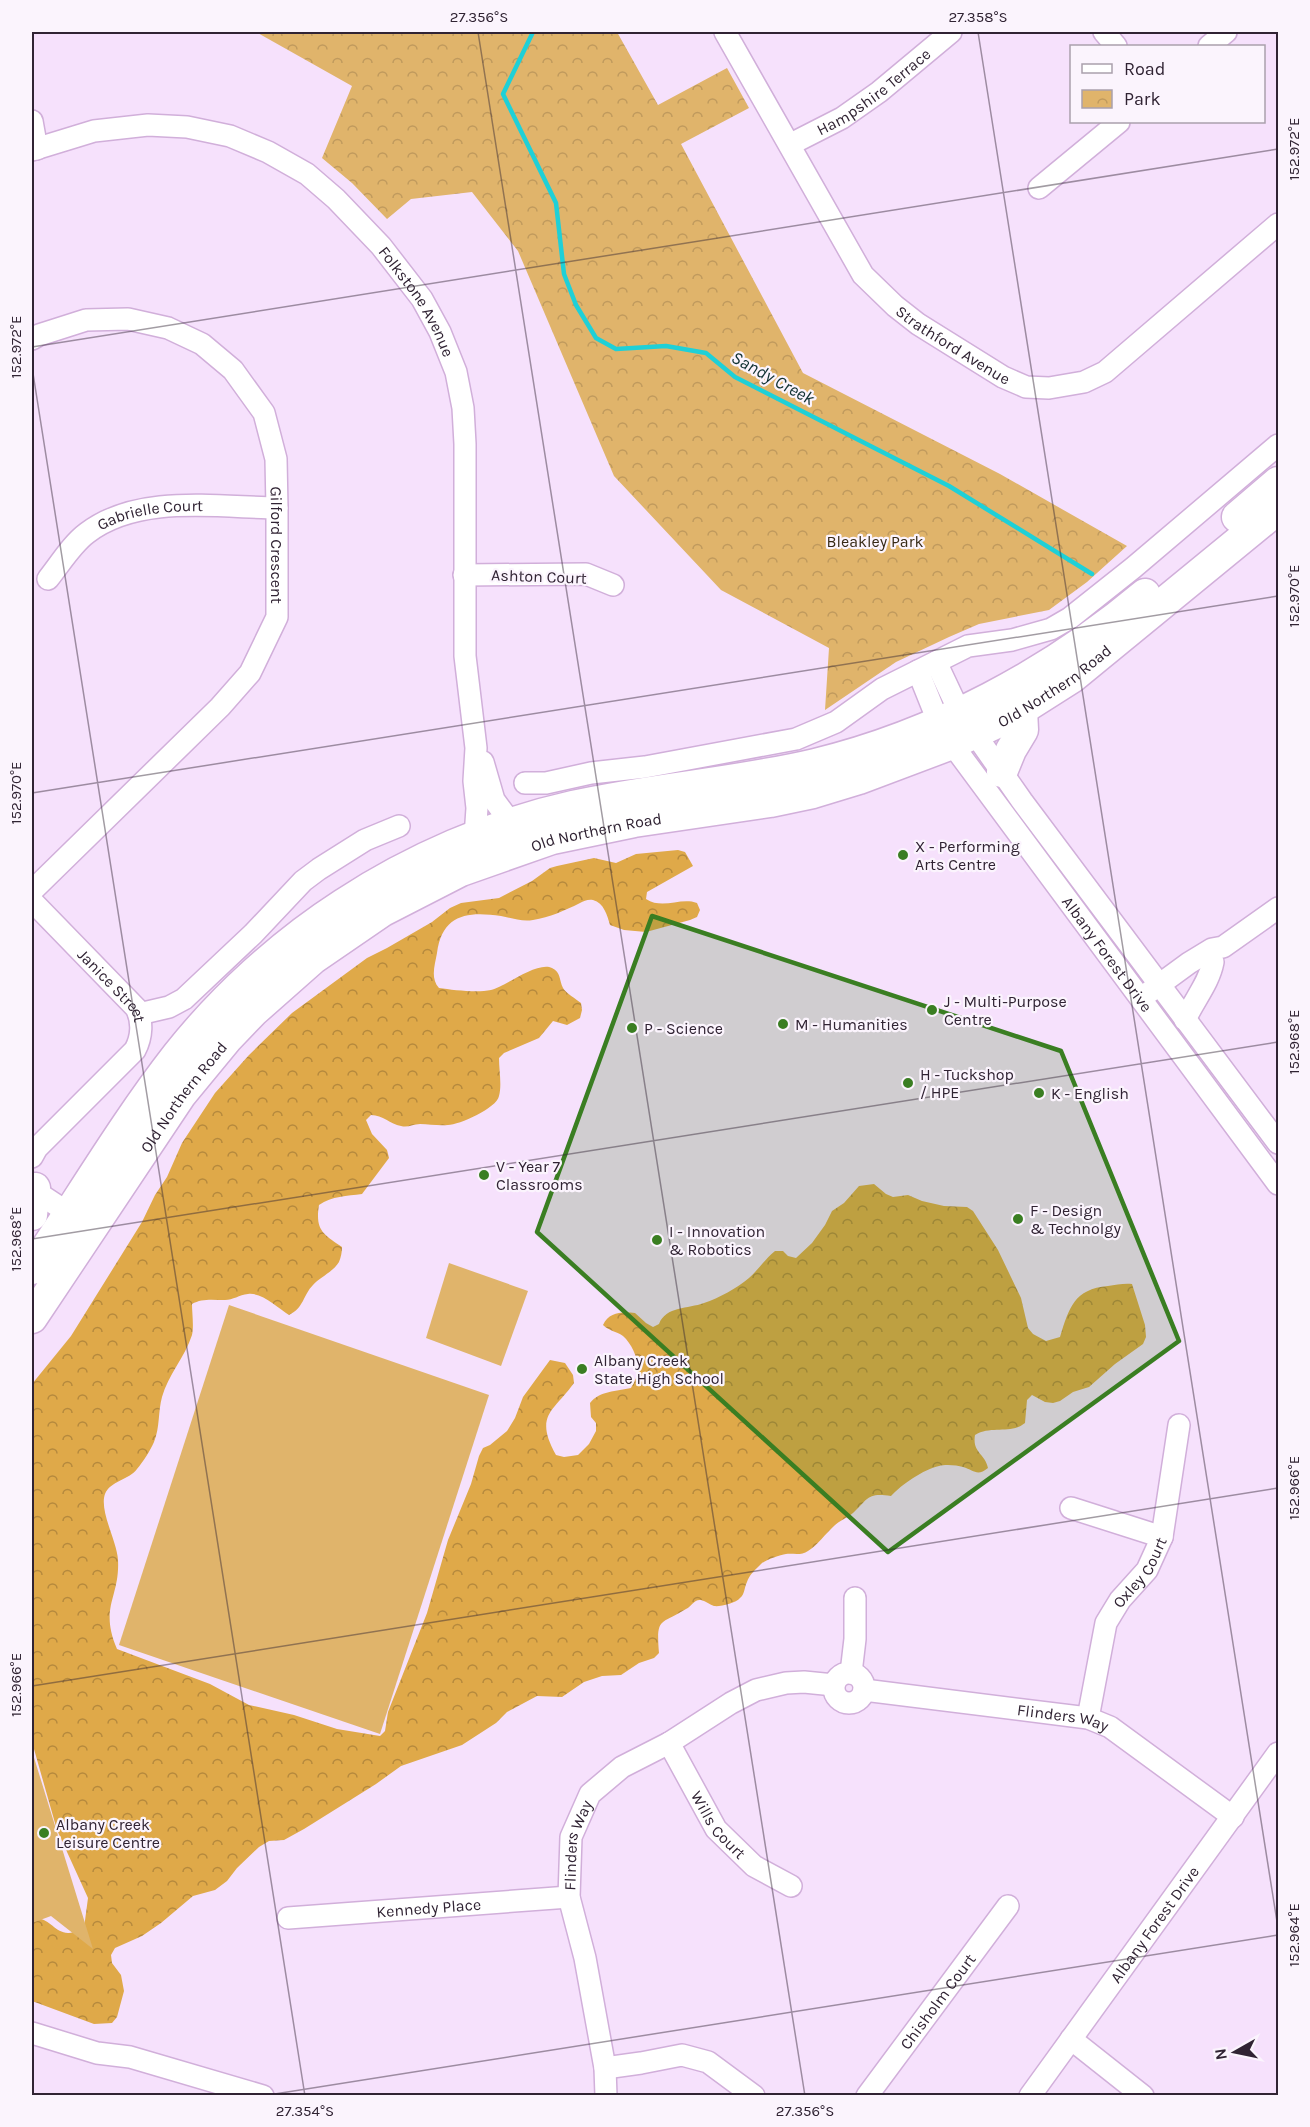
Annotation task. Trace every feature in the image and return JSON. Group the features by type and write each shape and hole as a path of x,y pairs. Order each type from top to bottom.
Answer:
{"highway":[{"name":"Old Northern Road","path":"32,1269 80,1221 228,1038 260,1005 313,959 383,911 461,871 552,839 634,822 770,802 813,793 859,779 956,727 1028,676 1083,641 1137,601 1278,482"},
{"name":"Old Northern Road","path":"32,1318 80,1221 178,1054 236,991 294,940 342,904 401,870 511,823 589,802 742,780 817,764 903,736 956,727 1022,710 1073,677 1278,509"},
{"path":"1002,772 1023,730 1022,710"}],"street":[{"name":"Strathford Avenue","path":"725,32 863,275 918,324 1004,377 1026,387 1049,388 1084,382 1105,372 1278,224"},
{"name":"Hampshire Terrace","path":"790,144 842,118 879,92 951,32"},
{"path":"1104,32 1115,45"},
{"path":"1210,45 1227,32"},
{"path":"32,121 34,150"},
{"path":"1039,188 1118,123"},
{"name":"Folkstone Avenue","path":"34,150 94,131 148,125 187,127 230,136 268,152 308,174 336,199 381,246 422,299 440,332 456,372 463,408 465,656 476,748 475,837"},
{"name":"Gilford Crescent","path":"32,339 86,320 128,319 168,328 202,344 233,370 264,413 276,459 277,508 277,617 250,673 220,707 32,891"},
{"path":"525,783 546,783 591,773 645,767 796,739 836,722 882,689 968,646 1025,638 1051,629 1070,618 1133,568 1278,445"},
{"name":"Gabrielle Court","path":"48,579 85,534 108,520 137,510 168,506 277,508"},
{"name":"Ashton Court","path":"464,575 585,574 614,585"},
{"path":"927,667 956,727"},
{"name":"Albany Forest Drive","path":"956,727 1002,772 1278,1143"},
{"name":"Albany Forest Drive","path":"956,727 1145,1004 1278,1184"},
{"name":"Folkstone Avenue","path":"476,748 484,765 494,800 511,823"},
{"path":"140,1014 169,1007 184,999 253,934 303,880 365,840 399,826"},
{"name":"Janice Street","path":"32,901 129,999 140,1014 140,1032 135,1050 37,1148 32,1157"},
{"path":"1185,1020 1194,1000 1210,975 1218,954 1278,908"},
{"path":"1145,1004 1212,949 1218,954"},
{"path":"33,1196 80,1221"},
{"name":"Oxley Court","path":"1088,1718 1106,1623 1120,1600 1147,1570 1162,1537 1179,1425"},
{"path":"1071,1508 1162,1537"},
{"path":"843,1679 855,1639 855,1598"},
{"name":"Flinders Way","path":"606,2096 605,2068 585,1958 569,1897 571,1837 590,1794 622,1767 669,1743 731,1703 756,1690 795,1683 843,1679 836,1696 845,1702 856,1701 864,1690 1088,1718 1110,1727 1233,1817"},
{"name":"Wills Court","path":"669,1743 716,1829 754,1866 791,1886"},
{"name":"Albany Forest Drive","path":"1030,2096 1278,1753"},
{"name":"Kennedy Place","path":"288,1918 569,1897"},
{"name":"Chisholm Court","path":"867,2096 1008,1906"},
{"path":"32,2022 99,2043 130,2057 263,2096"},
{"path":"32,2033 97,2053 130,2057"},
{"path":"1071,2039 1143,2096"},
{"path":"605,2068 682,2055 708,2062 754,2096"}],"highlighted area":[{"path":"652,916 1061,1051 1179,1341 888,1552 537,1232"}],"green space":[{"name":"Bleakley Park","path":"256,32 617,32 658,105 727,68 749,108 681,144 803,373 1000,474 1127,546 1087,582 1049,610 979,624 949,637 896,662 825,710 829,648 721,590 614,476 518,251 472,192 411,199 387,219 352,183 322,158 352,86"},
{"path":"678,850 685,852 693,866 647,892 646,899 665,904 684,901 697,903 700,910 697,917 690,920 646,932 624,930 610,925 602,907 597,902 589,900 533,920 468,915 458,918 444,930 434,971 439,988 491,990 538,968 552,968 558,974 564,990 581,1003 580,1018 567,1025 553,1021 539,1038 504,1053 499,1058 500,1082 497,1101 477,1115 444,1125 404,1126 371,1115 366,1120 372,1134 387,1150 389,1158 362,1194 334,1198 319,1205 320,1226 325,1235 342,1247 341,1256 336,1266 316,1282 294,1312 289,1315 259,1295 253,1294 228,1300 204,1300 192,1304 192,1335 165,1389 154,1442 134,1473 111,1486 105,1494 104,1509 118,1560 118,1573 110,1612 112,1635 117,1649 210,1684 249,1705 294,1715 337,1729 380,1736 385,1731 388,1712 427,1613 448,1540 471,1484 479,1456 483,1448 507,1431 523,1397 550,1360 565,1363 573,1375 574,1383 553,1408 546,1422 550,1442 556,1455 564,1457 578,1455 589,1444 596,1431 596,1423 591,1417 590,1403 603,1394 631,1388 637,1375 637,1359 630,1344 623,1336 603,1325 612,1315 635,1313 653,1327 672,1311 704,1303 733,1289 749,1278 775,1251 783,1251 788,1256 796,1258 812,1243 832,1211 844,1203 859,1186 874,1184 893,1197 908,1195 922,1201 944,1206 967,1207 973,1211 998,1250 1021,1298 1028,1328 1033,1334 1046,1341 1060,1337 1070,1309 1087,1291 1120,1284 1132,1284 1145,1325 1146,1337 1143,1344 1089,1387 1073,1392 1060,1401 1045,1402 1032,1395 1027,1400 1025,1423 1019,1427 981,1432 975,1435 975,1446 988,1468 984,1471 975,1472 963,1467 942,1465 920,1474 891,1496 872,1496 836,1524 805,1553 780,1555 761,1564 749,1577 743,1595 738,1600 717,1606 699,1600 665,1620 659,1627 659,1653 654,1658 639,1663 621,1675 602,1676 584,1682 562,1697 537,1696 507,1712 496,1723 462,1745 401,1766 304,1829 284,1840 269,1841 259,1847 227,1881 215,1890 193,1896 142,1936 115,1948 111,1955 112,1963 121,1975 124,1991 117,2017 112,2023 94,2024 32,2001 32,1920 47,1922 59,1931 75,1932 84,1928 88,1898 57,1830 32,1742 32,1384 71,1336 142,1222 167,1177 182,1143 215,1093 249,1055 292,1013 367,958 461,903 499,898 557,866 594,858 616,863 636,854"},
{"path":"449,1263 528,1291 501,1366 426,1338"},
{"path":"229,1305 489,1395 380,1734 119,1645"},
{"name":"Albany Creek Leisure Centre","path":"32,1751 93,1949 51,1916 32,1923"}],"waterway":[{"name":"Sandy Creek","path":"533,32 503,94 556,203 564,274 576,305 596,338 616,349 666,346 706,353 735,377 949,486 1092,574"}],"place":[{"name":"X - Performing Arts Centre","path":"903,855"},
{"name":"J - Multi-Purpose Centre","path":"932,1010"},
{"name":"M - Humanities","path":"783,1024"},
{"name":"P - Science","path":"632,1028"},
{"name":"H - Tuckshop / HPE","path":"908,1083"},
{"name":"K - English","path":"1039,1093"},
{"name":"V - Year 7 Classrooms","path":"484,1175"},
{"name":"F - Design & Technolgy","path":"1018,1219"},
{"name":"I - Innovation & Robotics","path":"657,1240"},
{"name":"Albany Creek State High School","path":"582,1369"},
{"name":"Albany Creek Leisure Centre","path":"44,1833"}]}
